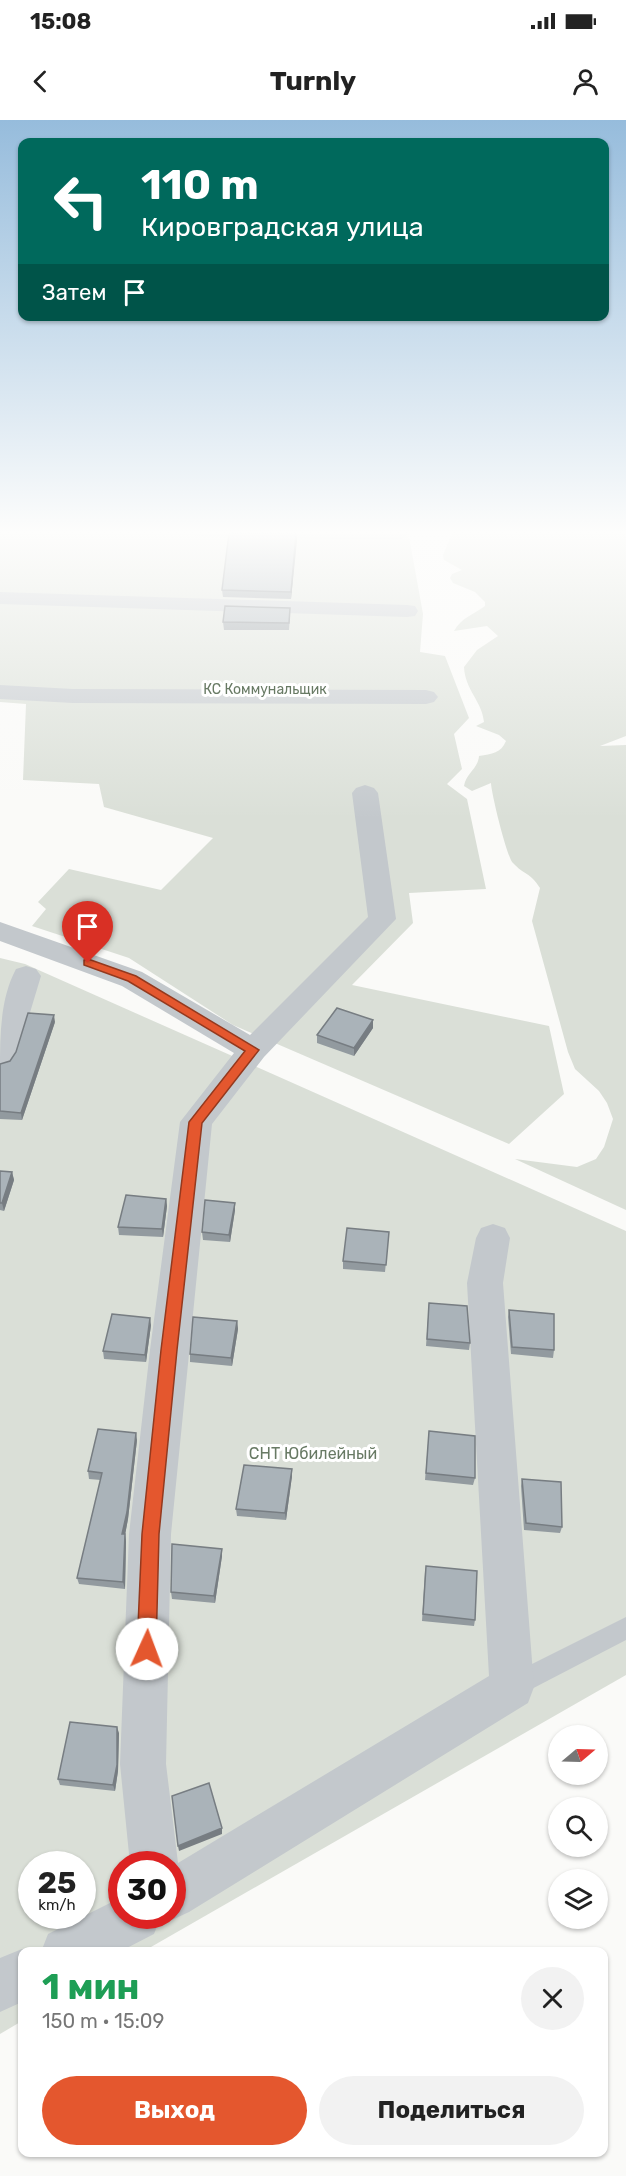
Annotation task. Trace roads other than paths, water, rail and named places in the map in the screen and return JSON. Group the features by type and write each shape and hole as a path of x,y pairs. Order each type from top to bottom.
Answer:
{"street":[{"path":"0,692 73,696 426,697"},
{"path":"153,1851 143,1764 150,1534 196,1122 253,1050 382,919 365,793"},
{"path":"0,931 132,979 253,1050"},
{"path":"0,1059 26,976"},
{"path":"186,1886 512,1687 485,1283 493,1238"},
{"path":"76,1947 111,1929"},
{"path":"0,1986 18,1976"}],"lane":[{"path":"512,1687 626,1628"}],"park label":[{"name":"КС Коммунальщик","path":"265,689"},
{"name":"СНТ Юбилейный","path":"313,1453"}]}
